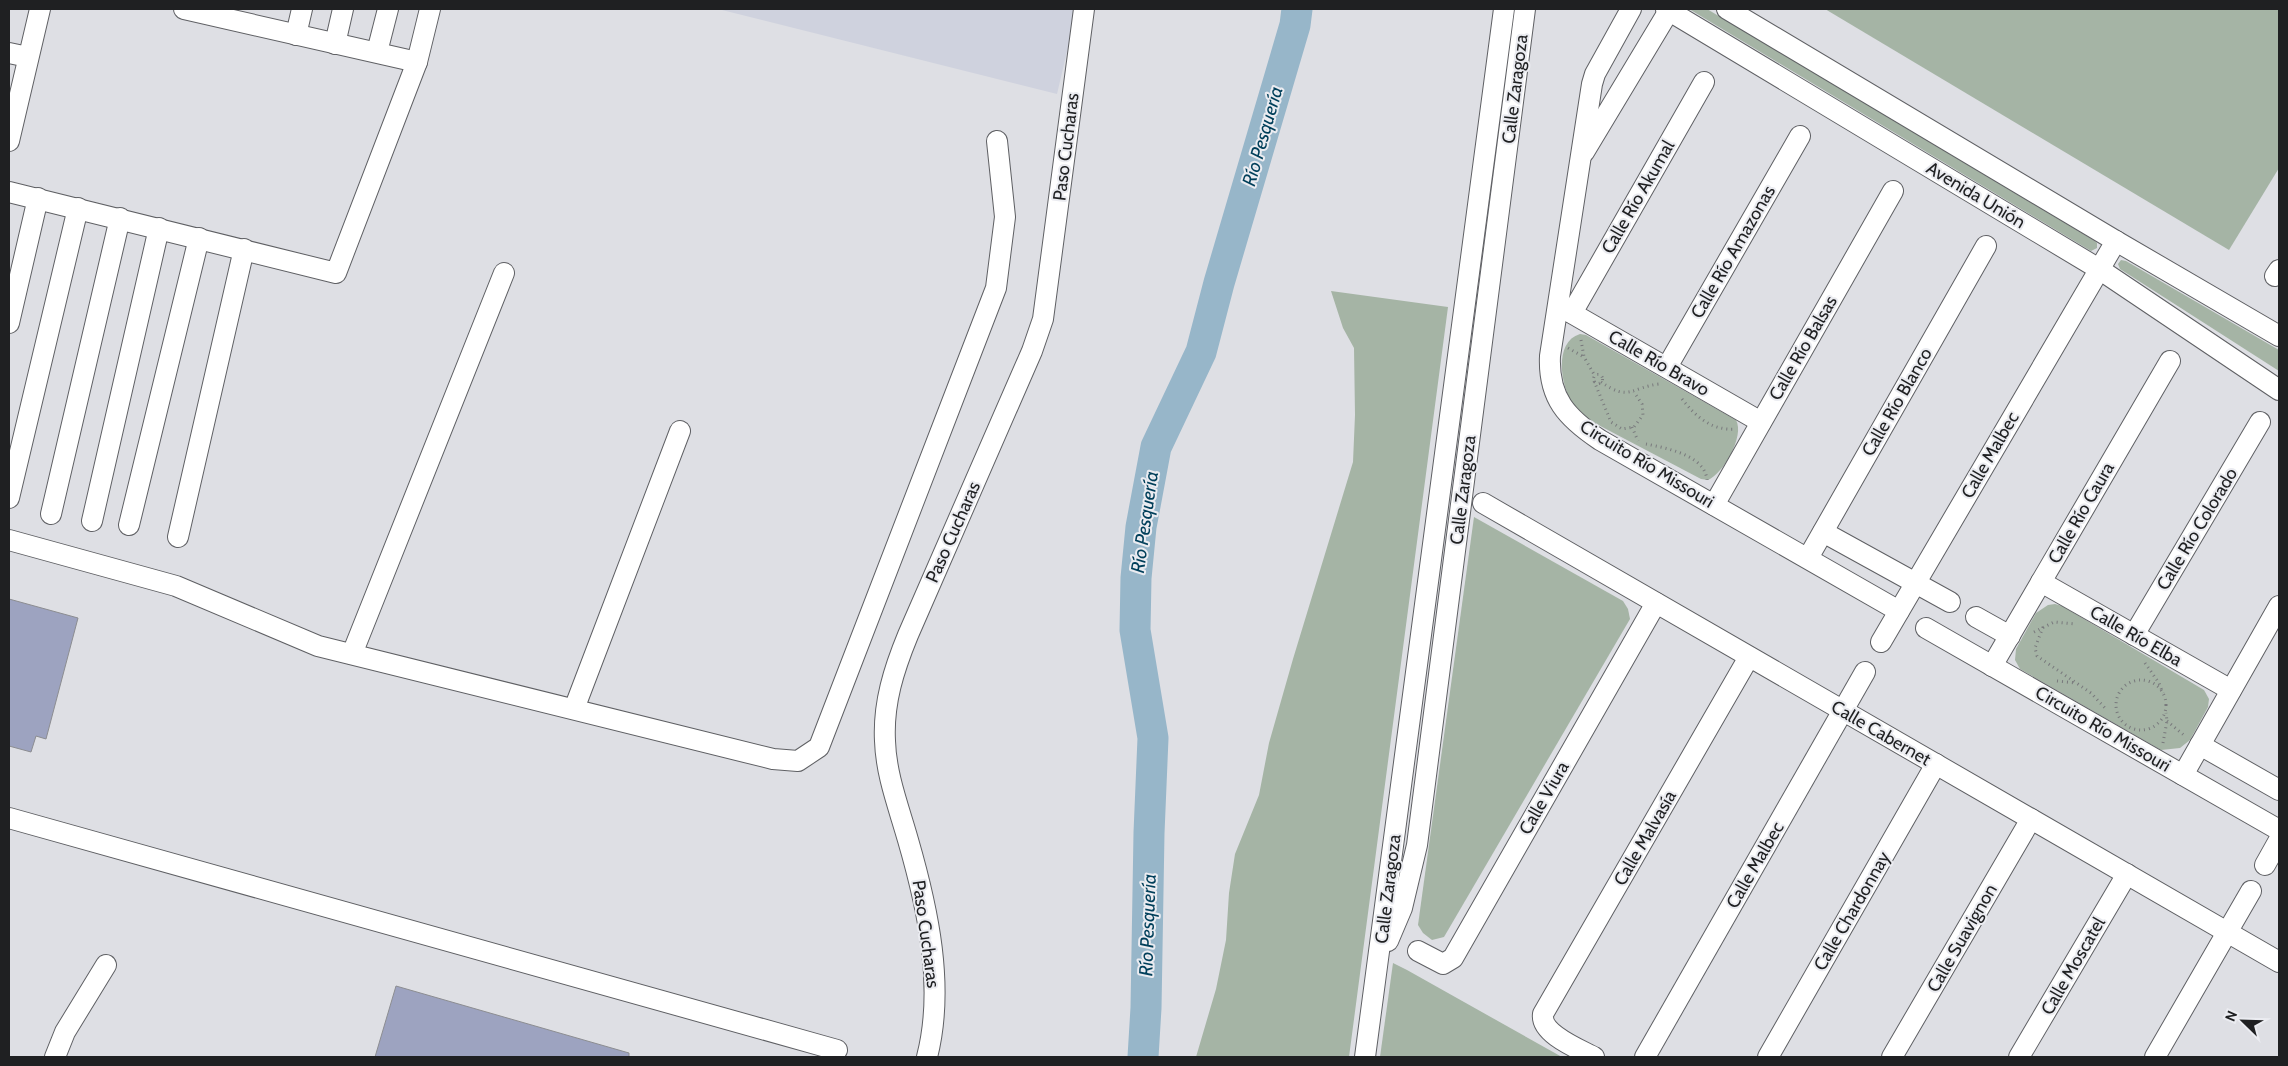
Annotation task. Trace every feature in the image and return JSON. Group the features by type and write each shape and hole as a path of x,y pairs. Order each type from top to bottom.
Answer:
{"street":[{"path":"10,129 40,9"},
{"path":"184,9 251,16 296,35 417,62"},
{"path":"296,35 302,9"},
{"path":"335,44 343,9"},
{"path":"377,52 388,9"},
{"path":"9,192 336,273 417,62 430,9"},
{"name":"Paso Cucharas","path":"927,1057 935,1018 933,971 920,882 887,765 884,742 887,701 892,674 908,634 1032,351 1043,319 1084,9"},
{"name":"Calle Zaragoza","path":"1365,1057 1504,9"},
{"name":"Calle Zaragoza","path":"1378,966 1402,908 1417,845 1525,9"},
{"name":"Circuito Río Missouri","path":"1631,9 1593,79 1578,162 1565,309 1549,367 1553,386 1564,410 1579,426 1600,440 1899,611"},
{"name":"Circuito Río Missouri","path":"1578,162 1668,9"},
{"name":"Avenida Unión","path":"1668,9 2099,268 2279,390"},
{"name":"Avenida Unión","path":"1726,9 2279,336"},
{"path":"9,53 28,57"},
{"name":"Calle Río Akumal","path":"1565,309 1704,82"},
{"name":"Calle Río Amazonas","path":"1667,376 1800,136"},
{"path":"9,540 176,586 318,646 773,759 798,761 818,747 996,288 1005,217 997,142"},
{"name":"Calle Río Balsas","path":"1714,505 1893,190"},
{"path":"9,323 38,198"},
{"path":"9,498 78,208"},
{"path":"51,514 120,218"},
{"path":"92,521 159,228"},
{"path":"129,525 199,238"},
{"name":"Calle Malbec","path":"1881,642 2116,241"},
{"name":"Calle Río Blanco","path":"1808,558 1986,246"},
{"path":"178,536 244,249"},
{"path":"352,654 504,273"},
{"name":"Calle Río Bravo","path":"1565,309 1667,376 1761,422"},
{"name":"Calle Río Caura","path":"1992,666 2019,636 2041,582 2170,361"},
{"name":"Calle Río Colorado","path":"2134,635 2260,422"},
{"path":"574,709 680,431"},
{"path":"1441,480 1464,482"},
{"name":"Calle Cabernet","path":"1482,504 2279,962"},
{"path":"1823,532 1950,602"},
{"name":"Calle Río Elba","path":"2041,582 2231,690"},
{"name":"Calle Viura","path":"1418,951 1443,964 1453,958 1656,603"},
{"path":"2183,775 2193,742 2231,690 2279,606"},
{"path":"1976,617 2019,636"},
{"name":"Circuito Río Missouri","path":"1926,628 2279,830"},
{"name":"Calle Malvasía","path":"1594,1057 1553,1034 1547,1029 1542,1019 1548,1005 1749,657"},
{"name":"Calle Malbec","path":"1645,1057 1865,672"},
{"path":"2193,742 2279,790"},
{"name":"Calle Chardonnay","path":"1768,1057 1936,764"},
{"path":"9,818 837,1050"},
{"name":"Calle Suavignon","path":"1892,1057 2031,819"},
{"path":"2265,865 2279,840"},
{"name":"Calle Moscatel","path":"2019,1057 2127,874"},
{"path":"2155,1057 2250,891"},
{"path":"55,1057 65,1032 106,965"}],"path":[{"path":"1576,336 1580,336 1584,357 1595,376 1594,381 1611,422 1622,429 1639,423 1644,411 1634,392"},
{"path":"1570,342 1568,347 1584,357"},
{"path":"1595,376 1601,376 1601,382"},
{"path":"1594,381 1597,384 1601,382 1619,393 1634,392 1667,376"},
{"path":"1679,394 1694,414 1715,427 1726,430 1739,428"},
{"path":"1632,427 1640,444"},
{"path":"2019,636 2054,622 2078,624"},
{"path":"2043,626 2034,648 2037,656 2091,693 2108,711"},
{"path":"2138,656 2154,674 2162,693 2167,721 2193,742"},
{"path":"2049,679 2076,683"},
{"path":"2125,725 2120,720 2116,704 2121,690 2127,684 2142,680 2150,682 2162,693"},
{"path":"2113,717 2133,730 2150,729 2157,724 2166,710"}],"shaded area":[{"path":"718,9 1077,9 1057,94"}],"green space":[{"path":"1689,9 1707,9 2095,241 2097,248 2091,251"},
{"path":"1825,9 2279,9 2279,168 2229,250"},
{"path":"2121,260 2126,261 2279,350 2279,371 2120,269 2118,264"},
{"path":"1331,291 1448,307 1349,1057 1196,1057 1216,989 1226,940 1229,893 1235,854 1259,795 1269,743 1353,462 1355,415 1354,348 1343,328"},
{"path":"1580,334 1586,335 1736,420 1738,435 1735,444 1726,463 1714,476 1708,480 1701,479 1587,419 1577,410 1565,387 1562,366 1566,346 1571,339"},
{"path":"1474,517 1623,601 1628,609 1630,619 1444,937 1432,940 1423,933 1418,925"},
{"path":"2048,605 2062,606 2204,690 2209,699 2208,707 2190,740 2180,748 2161,750 2020,669 2015,660 2016,649 2036,613"},
{"path":"1393,963 1407,970 1562,1057 1380,1057"}],"building":[{"path":"9,599 78,618 46,739 36,736 31,752 9,746"},
{"path":"396,986 629,1053 629,1057 375,1057"}],"waterway":[{"name":"Río Pesquería","path":"1143,1057 1153,738 1135,630 1136,578 1141,527 1156,447 1201,352 1219,283 1295,25 1297,9"}]}
